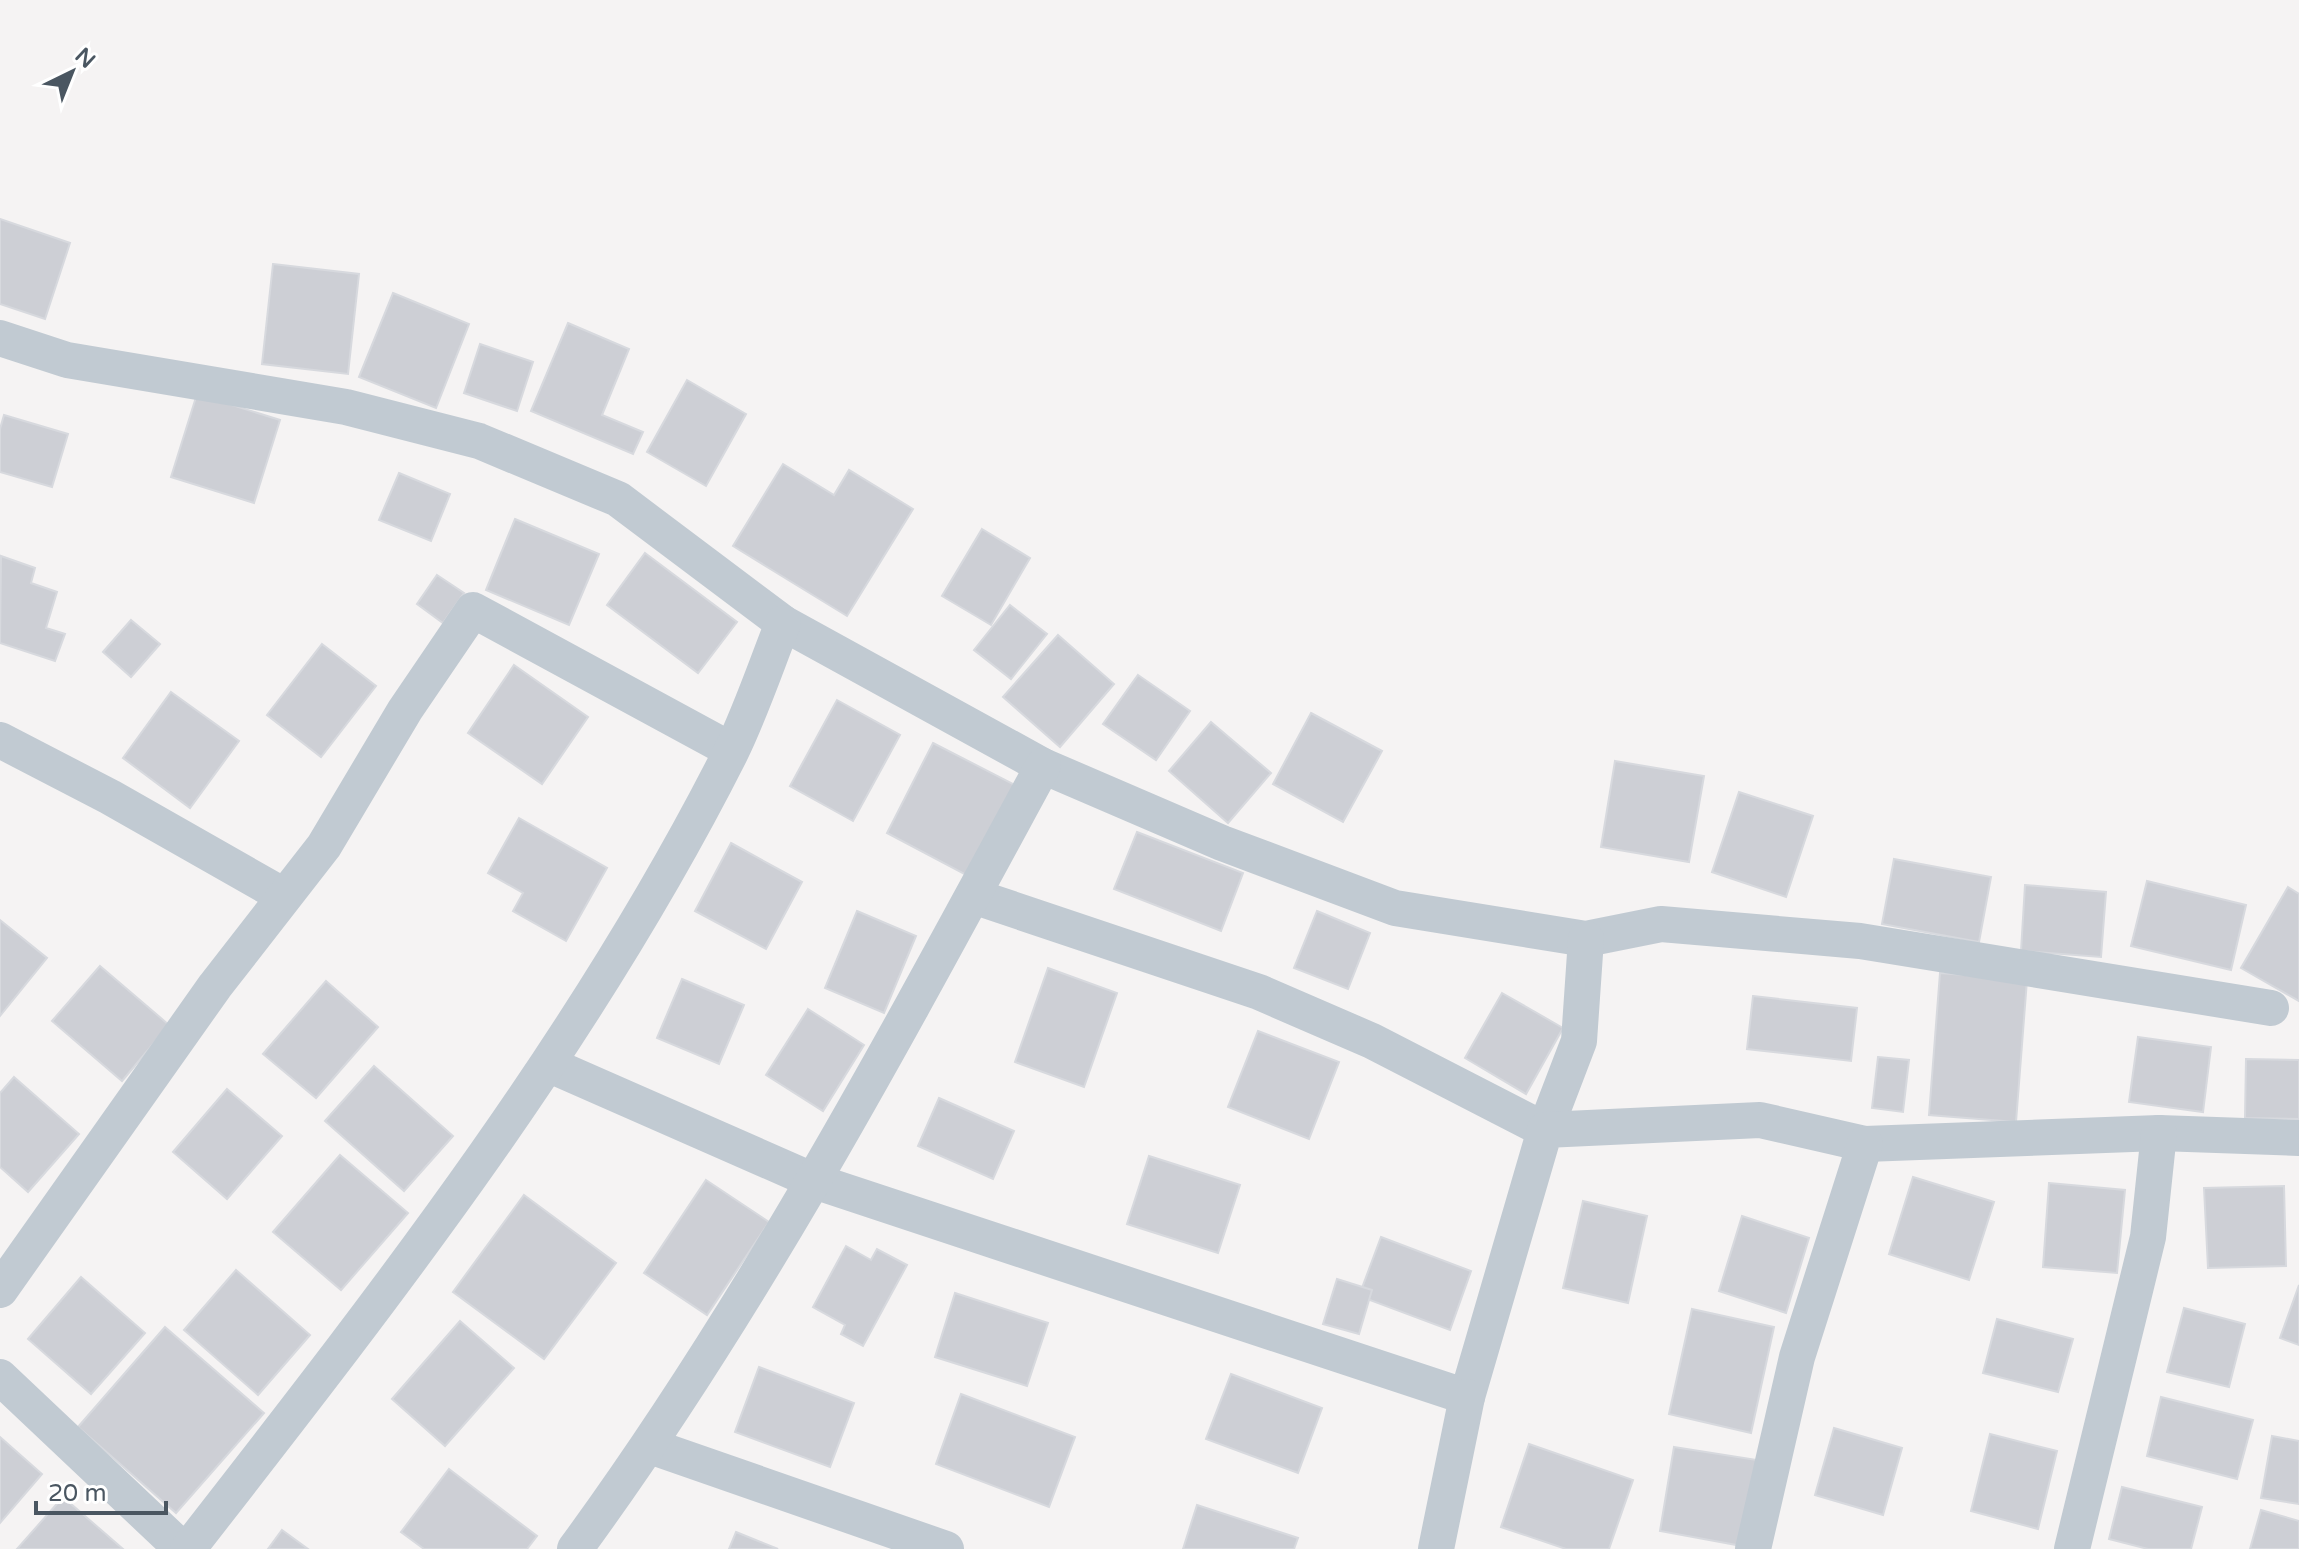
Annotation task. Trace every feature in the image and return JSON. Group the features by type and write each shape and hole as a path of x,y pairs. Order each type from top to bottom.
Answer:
{"street":[{"path":"0,338 67,360 346,407 479,441 618,499 783,623 1043,766 1222,843 1395,908 1586,939 1661,924 1860,941 2271,1008"},
{"path":"0,1290 215,986 324,846 405,710 473,610 731,750"},
{"path":"188,1549 325,1372 550,1065 731,750 783,623"},
{"path":"2,746 110,797 284,896"},
{"path":"575,1549 650,1446 814,1181 884,1063 1043,766"},
{"path":"973,896 1259,992 1372,1041 1545,1130 1760,1120 1865,1144 2159,1133 2299,1138"},
{"path":"1436,1549 1467,1397 1545,1130 1579,1041 1586,939"},
{"path":"550,1065 814,1181 1467,1397"},
{"path":"2072,1549 2148,1237 2159,1133"},
{"path":"1753,1549 1797,1357 1865,1144"},
{"path":"0,1377 182,1549"},
{"path":"650,1446 946,1549"}],"building":[{"path":"0,219 70,243 45,319 0,304"},
{"path":"273,264 359,274 348,374 262,364"},
{"path":"393,293 469,324 436,408 359,377"},
{"path":"568,323 629,349 602,415 643,432 633,454 531,411"},
{"path":"480,344 533,362 517,411 464,393"},
{"path":"687,380 746,414 706,486 647,452"},
{"path":"197,394 280,420 254,503 171,477"},
{"path":"4,415 68,434 52,487 0,472 0,429"},
{"path":"783,464 834,495 849,470 913,509 847,616 733,546"},
{"path":"399,473 450,494 431,541 379,520"},
{"path":"515,519 599,554 569,625 486,590"},
{"path":"982,529 1030,558 991,625 942,596"},
{"path":"645,553 737,622 698,673 607,605"},
{"path":"1,556 35,568 31,583 57,592 46,628 65,634 55,661 0,643"},
{"path":"437,575 464,593 443,623 417,604"},
{"path":"1010,605 1047,634 1011,679 974,650"},
{"path":"131,620 160,644 131,677 103,652"},
{"path":"1058,635 1114,684 1060,747 1003,697"},
{"path":"322,644 376,686 321,757 267,715"},
{"path":"514,665 588,717 542,784 468,733"},
{"path":"1138,675 1190,711 1156,760 1103,724"},
{"path":"171,692 239,741 190,808 123,758"},
{"path":"837,700 900,735 853,821 790,786"},
{"path":"1311,713 1382,751 1343,822 1273,784"},
{"path":"1211,722 1271,773 1228,823 1169,771"},
{"path":"933,743 1017,786 970,877 887,833"},
{"path":"1615,761 1704,776 1689,862 1601,847"},
{"path":"1739,792 1813,816 1786,897 1712,872"},
{"path":"519,818 607,868 566,941 513,911 523,893 488,873"},
{"path":"1137,832 1243,873 1221,931 1114,889"},
{"path":"731,843 802,882 766,949 695,911"},
{"path":"1894,859 1991,877 1979,942 1882,924"},
{"path":"2147,881 2246,905 2231,970 2131,946"},
{"path":"2025,885 2106,892 2101,957 2021,951"},
{"path":"2288,887 2299,894 2299,1001 2241,968"},
{"path":"857,911 916,936 884,1013 825,988"},
{"path":"1317,911 1370,933 1348,989 1294,968"},
{"path":"0,920 47,958 0,1016"},
{"path":"100,966 169,1025 122,1081 52,1021"},
{"path":"1048,968 1117,993 1084,1087 1015,1062"},
{"path":"1940,973 2027,980 2016,1122 1929,1115"},
{"path":"682,979 744,1005 719,1064 657,1038"},
{"path":"326,981 378,1027 316,1098 263,1054"},
{"path":"1502,993 1563,1028 1526,1094 1465,1058"},
{"path":"1753,996 1857,1008 1851,1061 1747,1049"},
{"path":"808,1009 864,1045 823,1111 766,1075"},
{"path":"1258,1031 1339,1062 1309,1139 1228,1107"},
{"path":"2138,1037 2211,1047 2203,1112 2129,1102"},
{"path":"1878,1057 1909,1060 1903,1112 1872,1108"},
{"path":"2246,1059 2299,1060 2299,1119 2245,1118"},
{"path":"374,1066 453,1136 404,1191 325,1121"},
{"path":"14,1077 79,1134 28,1192 0,1167 0,1093"},
{"path":"227,1089 282,1136 227,1199 173,1152"},
{"path":"939,1098 1014,1131 993,1179 918,1146"},
{"path":"340,1155 408,1213 341,1290 273,1232"},
{"path":"1149,1156 1240,1185 1218,1253 1127,1224"},
{"path":"1913,1177 1994,1202 1969,1280 1889,1254"},
{"path":"706,1180 769,1222 707,1315 644,1273"},
{"path":"2049,1183 2125,1190 2117,1273 2043,1267"},
{"path":"2284,1186 2286,1266 2208,1268 2204,1188"},
{"path":"524,1195 616,1263 544,1359 453,1292"},
{"path":"1583,1201 1647,1216 1628,1303 1563,1288"},
{"path":"1742,1216 1809,1238 1786,1313 1719,1291"},
{"path":"1381,1237 1471,1271 1450,1330 1359,1296"},
{"path":"846,1246 871,1260 877,1249 907,1265 863,1346 841,1334 845,1325 813,1307"},
{"path":"236,1270 310,1335 258,1395 184,1330"},
{"path":"81,1277 145,1333 91,1394 28,1339"},
{"path":"1337,1279 1372,1290 1359,1334 1323,1324"},
{"path":"2299,1285 2299,1345 2280,1338"},
{"path":"955,1293 1048,1323 1027,1386 935,1357"},
{"path":"2184,1308 2245,1324 2229,1387 2167,1372"},
{"path":"1692,1309 1774,1327 1751,1433 1669,1414"},
{"path":"1997,1319 2073,1339 2058,1392 1983,1373"},
{"path":"460,1321 514,1368 445,1446 392,1399"},
{"path":"165,1327 264,1413 176,1513 78,1427"},
{"path":"759,1367 854,1403 830,1467 735,1432"},
{"path":"1231,1374 1322,1408 1298,1473 1206,1439"},
{"path":"961,1394 1075,1437 1049,1507 936,1464"},
{"path":"2161,1397 2253,1420 2237,1479 2147,1456"},
{"path":"1834,1428 1902,1448 1883,1515 1815,1495"},
{"path":"1990,1434 2057,1451 2038,1529 1971,1511"},
{"path":"2272,1436 2299,1441 2299,1504 2261,1498"},
{"path":"0,1437 42,1474 0,1523"},
{"path":"1529,1444 1633,1480 1609,1549 1566,1549 1501,1527"},
{"path":"1674,1447 1757,1460 1742,1546 1660,1531"},
{"path":"449,1469 537,1536 527,1549 424,1549 401,1532"},
{"path":"2122,1487 2202,1507 2191,1549 2148,1549 2109,1539"},
{"path":"63,1497 123,1549 17,1549"},
{"path":"1197,1505 1298,1538 1294,1549 1183,1549"},
{"path":"2261,1510 2299,1521 2299,1549 2250,1549"},
{"path":"282,1530 308,1549 268,1549"},
{"path":"736,1532 778,1549 729,1549"}]}
